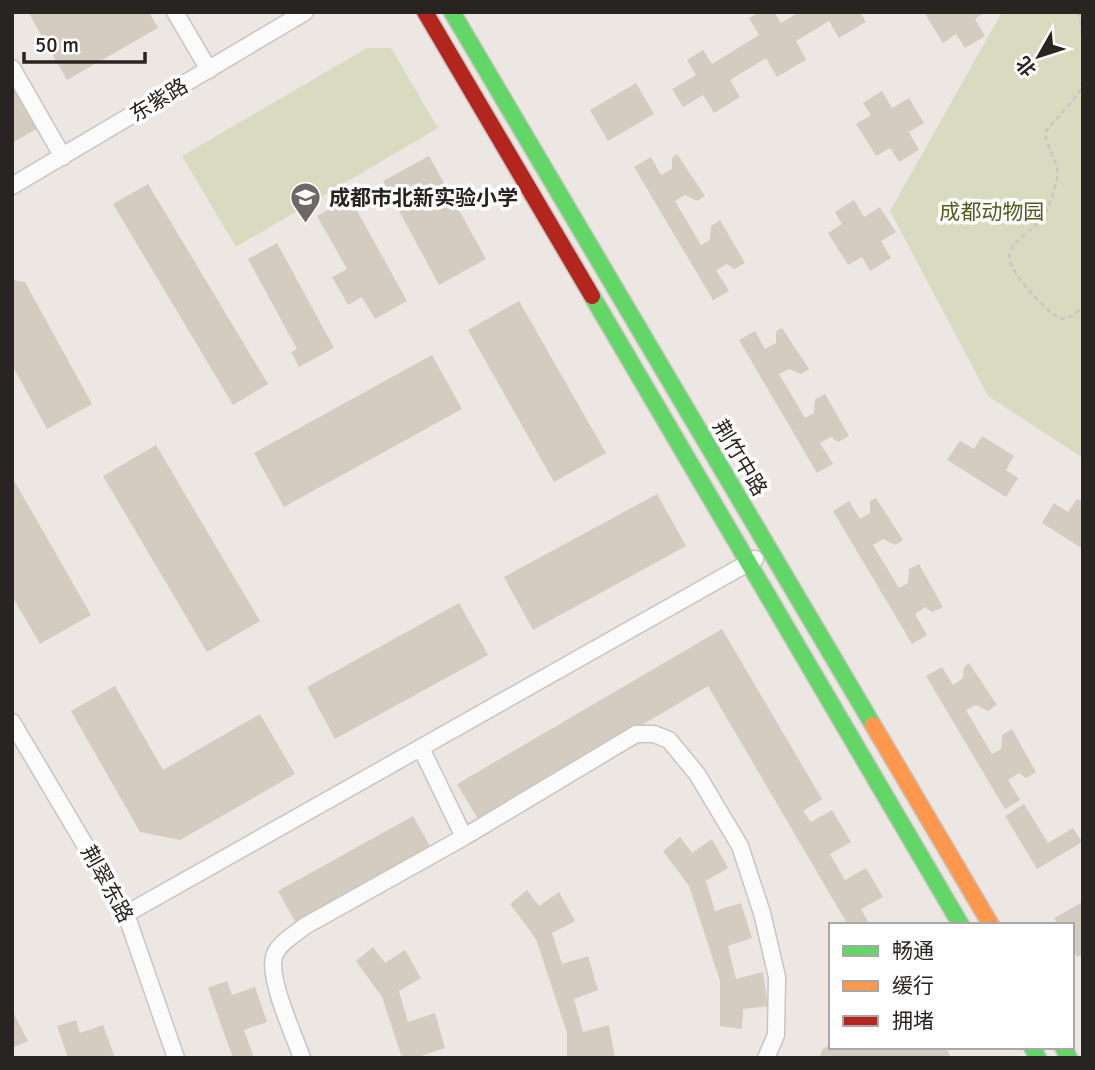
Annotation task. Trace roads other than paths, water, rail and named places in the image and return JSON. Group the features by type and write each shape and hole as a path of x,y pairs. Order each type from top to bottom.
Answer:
{"main road":[{"path":"425,12 960,923"},
{"name":"荆竹中路","path":"452,12 989,923"}],"street":[{"path":"175,12 209,70"},
{"name":"东紫路","path":"12,186 305,12"},
{"path":"12,68 63,158"},
{"path":"126,914 770,550"},
{"name":"荆翠东路","path":"12,722 126,914 176,1058"},
{"path":"302,1058 274,979 274,955 285,941 305,926 464,837 636,734 654,734 669,740 697,774 740,846 762,913 777,977 776,1035 766,1058"},
{"path":"421,748 464,837"}],"place":[{"name":"成都市北新实验小学","path":"306,225"}],"park label":[{"name":"成都动物园","path":"992,212"}]}
